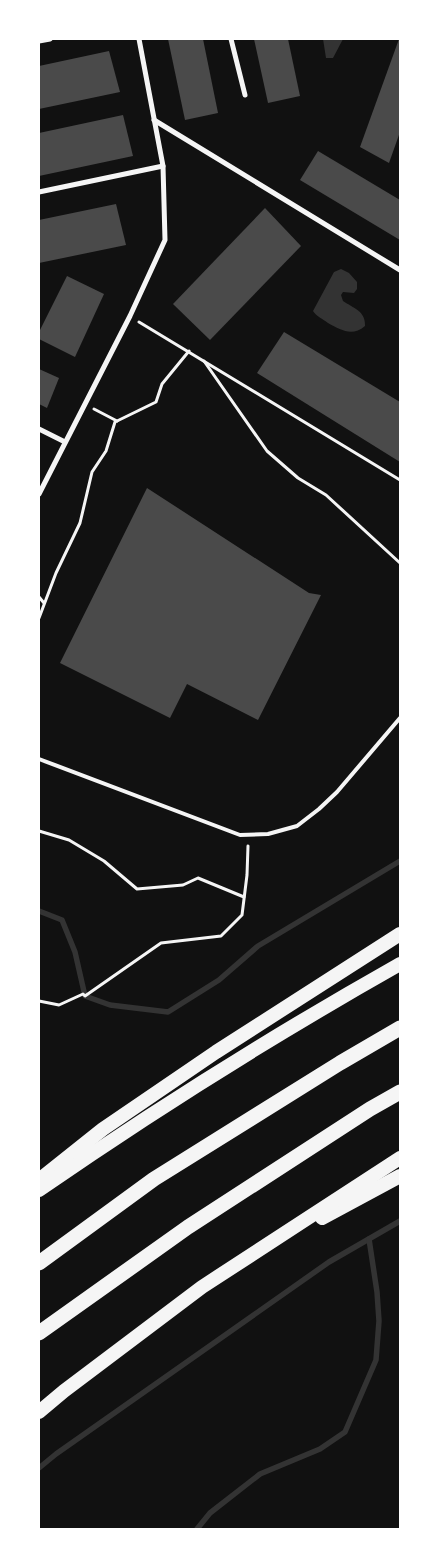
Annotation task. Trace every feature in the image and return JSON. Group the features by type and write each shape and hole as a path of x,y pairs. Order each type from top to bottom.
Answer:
{"highway":[{"path":"39,1180 103,1129 216,1052 400,934"},
{"path":"39,1190 118,1136 310,1015 400,964"},
{"path":"39,1263 154,1179 340,1063 400,1028"},
{"path":"39,1333 188,1227 370,1109 400,1092"},
{"path":"39,1412 194,1293 400,1158"},
{"path":"238,1264 400,1176"}],"street":[{"path":"39,41 50,39"},
{"path":"39,494 130,316 165,240 163,166 139,39"},
{"path":"231,39 245,95"},
{"path":"154,120 400,270"},
{"path":"39,192 163,166"},
{"path":"39,428 65,442"}],"lane":[{"path":"39,759 240,835 268,834 297,826 312,814 337,792 400,718"}],"path":[{"path":"130,316 400,480"},
{"path":"39,618 56,573 80,523 92,472 106,450 115,422 156,402 162,384 189,351"},
{"path":"202,359 267,451 298,478 326,495 400,563"},
{"path":"84,404 118,421"},
{"path":"39,597 44,603"},
{"path":"39,831 69,840 104,861 137,889 183,885 198,878 244,898"},
{"path":"39,1001 58,1005 83,994 85,996 161,943 221,936 242,915 247,875 248,834"}],"shaded area":[{"path":"323,39 343,39 333,58 326,58"},
{"path":"341,269 349,273 357,282 357,289 354,293 343,292 341,295 343,301 358,310 365,321 365,326 351,332 337,328 313,311 334,272"}],"building":[{"path":"168,39 203,39 218,113 185,120"},
{"path":"254,39 288,39 300,96 268,103"},
{"path":"399,39 400,132 389,163 360,147"},
{"path":"109,51 120,92 39,109 39,66"},
{"path":"123,115 133,156 39,176 39,133"},
{"path":"318,151 400,200 400,240 300,180"},
{"path":"116,204 126,245 39,263 39,220"},
{"path":"265,208 301,246 210,340 173,304"},
{"path":"67,276 104,294 75,357 39,339 39,332"},
{"path":"284,332 400,402 400,462 257,373"},
{"path":"39,369 59,378 47,408 39,404"},
{"path":"147,488 309,593 321,595 258,720 187,684 170,718 60,663"}],"waterway":[{"path":"39,911 62,920 75,952 85,996 110,1005 168,1012 219,980 258,946 400,861"},
{"path":"39,1468 56,1454 329,1262 400,1221"},
{"path":"197,1529 210,1513 260,1474 320,1449 345,1432 376,1360 379,1321 377,1292 369,1239"}]}
